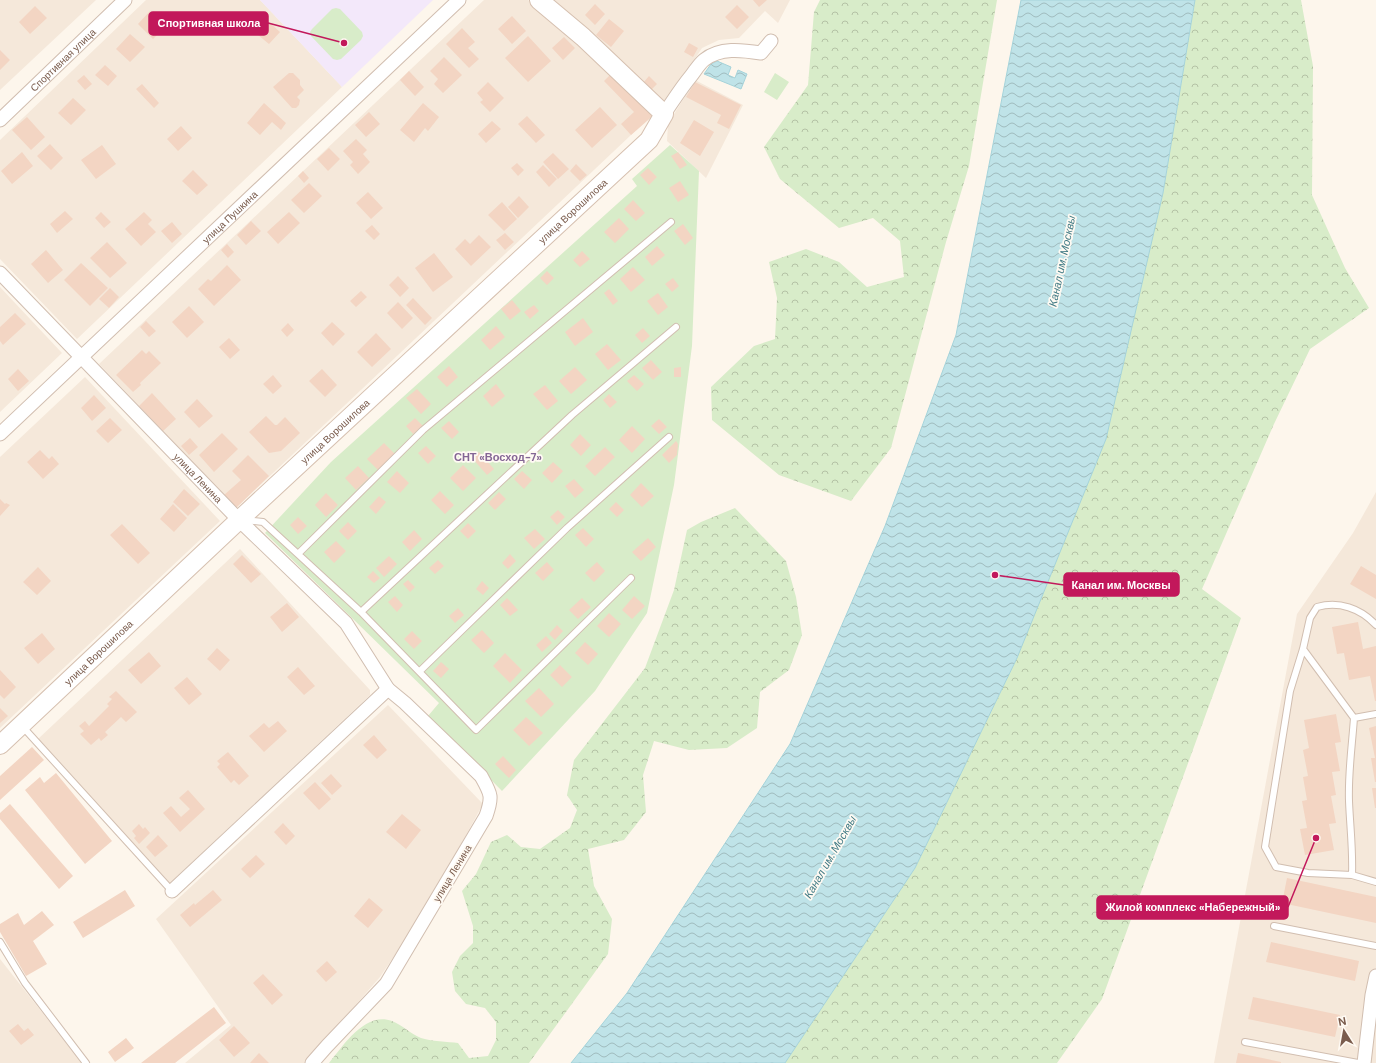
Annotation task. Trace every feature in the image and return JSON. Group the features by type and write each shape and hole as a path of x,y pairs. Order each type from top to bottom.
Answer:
{"street":[{"name":"Спортивная улица","path":"0,120 125,0"},
{"name":"улица Пушкина","path":"0,434 459,0"},
{"path":"539,0 584,37 664,114 681,89 704,60 714,54 730,50 743,50 761,53 771,41"},
{"name":"улица Ворошилова","path":"0,745 239,520 649,140 664,114"},
{"name":"улица Ленина","path":"0,273 239,520 346,623 388,689 405,703 481,776 489,790 491,801 486,816 386,984 312,1063"},
{"path":"172,891 388,689"},
{"path":"1364,1063 1372,995 1376,976"}],"lane":[{"path":"298,554 423,430 671,222"},
{"path":"361,612 572,415 676,327"},
{"path":"420,671 566,528 669,437"},
{"path":"239,520 263,522 361,612 476,730 631,578"},
{"path":"1376,625 1369,617 1356,609 1328,604 1317,607 1310,618 1303,649 1290,691 1265,847 1276,867 1308,873 1352,875 1376,882"},
{"path":"1303,649 1354,718 1349,768 1349,800 1353,848 1352,875"},
{"path":"1354,718 1376,714"},
{"path":"21,725 172,891"},
{"path":"1274,926 1376,946"},
{"path":"0,942 26,983 86,1063"},
{"path":"1245,1042 1358,1063"}],"shaded area":[{"path":"0,0 96,0 0,90"},
{"path":"146,0 260,0 342,87 77,339 0,259 0,140"},
{"path":"260,0 433,0 342,87"},
{"path":"484,0 528,0 656,113 236,508 99,364"},
{"path":"554,0 790,0 778,23 765,11 739,38 719,40 702,48 664,105"},
{"path":"695,80 743,105 706,178 667,141 668,124"},
{"path":"0,287 62,353 0,412"},
{"path":"85,377 220,521 0,728 0,457"},
{"path":"1376,492 1376,1063 1214,1063 1297,614 1353,533"},
{"path":"240,549 370,690 370,695 169,884 38,739"},
{"path":"388,705 483,804 425,910 380,977 305,1063 185,1063 231,1025 156,919"},
{"path":"0,959 82,1063 0,1063"}],"green space":[{"path":"820,0 997,0 969,166 946,242 891,448 851,501 779,475 712,420 711,387 754,346 775,339 777,298 769,262 806,249 839,262 867,287 904,277 900,241 873,218 839,228 780,179 764,147 808,85 814,12"},
{"path":"1195,0 1301,0 1313,66 1312,195 1345,268 1369,308 1310,349 1274,424 1202,589 1241,618 1102,999 1057,1063 785,1063 915,868 1017,658 1163,193"},
{"path":"332,9 340,9 362,32 363,36 361,40 341,59 337,60 333,59 311,36 310,32"},
{"path":"775,73 789,82 777,100 764,92"},
{"path":"670,145 699,171 692,346 674,485 647,613 595,691 502,791 428,716 439,703 265,533 331,462 637,186 632,179"},
{"path":"735,508 786,561 796,597 802,635 789,670 760,692 757,728 727,748 689,750 654,741 643,775 646,812 624,840 588,849 594,886 612,919 608,954 529,1063 329,1063 348,1040 364,1025 382,1019 392,1021 421,1038 434,1041 458,1043 469,1058 488,1056 496,1040 496,1022 485,1008 466,1004 455,991 452,972 460,956 473,943 473,926 462,891 476,874 491,842 507,835 521,847 540,849 570,828 577,810 567,795 574,760 645,668 674,590 687,530 701,522"}],"water":[{"path":"1021,0 1195,0 1163,193 1106,439 1017,658 915,868 785,1063 571,1063 627,993 790,744 885,526 956,335"},
{"path":"717,61 731,67 728,75 735,78 738,70 747,74 741,89 704,74 711,64"}],"building":[{"path":"753,0 767,0 759,7"},
{"path":"595,4 605,14 595,25 585,15"},
{"path":"737,5 749,17 737,29 725,17"},
{"path":"35,6 47,18 30,34 19,22"},
{"path":"150,11 166,26 153,39 138,24"},
{"path":"512,16 526,31 512,44 498,29"},
{"path":"609,19 624,31 611,47 596,35"},
{"path":"269,22 280,32 269,44 258,35"},
{"path":"462,28 475,42 468,48 479,59 469,68 446,44"},
{"path":"130,34 145,47 130,62 116,49"},
{"path":"528,36 551,61 528,82 505,58"},
{"path":"564,37 575,48 563,60 552,48"},
{"path":"689,43 698,48 693,57 684,52"},
{"path":"0,50 10,60 0,70"},
{"path":"444,57 462,75 443,93 434,84 438,79 430,71"},
{"path":"105,65 117,76 108,86 95,75"},
{"path":"409,71 424,87 415,96 400,80"},
{"path":"289,73 293,73 300,80 300,85 304,90 297,97 300,100 299,105 296,108 292,108 273,87"},
{"path":"612,73 656,113 631,135 621,124 634,112 604,81"},
{"path":"84,75 92,84 85,90 77,81"},
{"path":"649,76 657,84 651,90 643,83"},
{"path":"488,82 504,98 490,112 480,102 483,100 477,93"},
{"path":"695,82 741,105 729,129 717,123 721,115 686,97"},
{"path":"142,84 159,103 154,108 136,89"},
{"path":"73,98 86,110 71,125 58,113"},
{"path":"264,103 286,123 281,130 272,122 260,135 247,123"},
{"path":"423,103 439,117 428,131 425,128 414,142 400,130"},
{"path":"600,107 617,125 592,148 575,130"},
{"path":"369,112 380,124 366,137 355,125"},
{"path":"527,116 545,135 536,143 518,124"},
{"path":"27,117 45,137 31,150 12,130"},
{"path":"694,120 714,132 700,156 680,143"},
{"path":"492,121 501,129 486,143 478,134"},
{"path":"181,126 192,138 178,151 167,139"},
{"path":"356,139 367,150 363,154 370,162 358,174 350,165 353,162 343,151"},
{"path":"50,144 63,158 51,170 37,156"},
{"path":"102,145 116,164 96,179 81,160"},
{"path":"329,148 340,159 328,171 317,159"},
{"path":"22,152 33,166 12,184 1,171"},
{"path":"678,152 687,165 680,169 671,156"},
{"path":"553,153 569,169 558,179 543,162"},
{"path":"517,163 524,170 518,176 511,168"},
{"path":"576,164 587,175 580,181 570,171"},
{"path":"543,165 557,179 549,187 536,172"},
{"path":"648,168 657,177 649,185 640,175"},
{"path":"193,170 208,185 197,195 182,181"},
{"path":"303,171 309,178 304,183 298,176"},
{"path":"680,181 689,195 678,202 669,188"},
{"path":"309,183 322,196 304,213 291,200"},
{"path":"368,192 383,208 371,219 356,203"},
{"path":"519,196 529,207 518,218 508,207"},
{"path":"633,200 645,213 636,221 624,209"},
{"path":"502,202 517,219 504,231 488,215"},
{"path":"65,211 73,219 57,233 50,224"},
{"path":"101,212 111,222 104,228 95,218"},
{"path":"144,212 152,220 148,224 156,232 141,246 125,229"},
{"path":"289,212 300,223 278,244 267,232"},
{"path":"619,218 629,229 615,243 604,232"},
{"path":"251,221 261,231 246,245 237,235"},
{"path":"172,222 182,234 172,243 161,231"},
{"path":"683,224 693,238 685,245 674,231"},
{"path":"372,225 380,234 374,240 365,231"},
{"path":"505,233 514,242 505,250 496,240"},
{"path":"479,235 491,247 471,266 455,249 465,239 470,244"},
{"path":"107,242 127,263 110,278 90,258"},
{"path":"227,244 234,252 228,258 221,250"},
{"path":"657,246 665,255 652,266 645,257"},
{"path":"46,250 63,270 48,283 31,264"},
{"path":"582,251 590,259 580,267 573,260"},
{"path":"434,253 453,277 433,292 415,268"},
{"path":"81,263 108,288 90,306 64,280"},
{"path":"227,265 241,280 214,306 198,289 208,279 211,281"},
{"path":"633,267 645,280 631,292 620,279"},
{"path":"547,271 554,278 547,285 540,278"},
{"path":"398,276 409,288 400,297 389,285"},
{"path":"673,278 679,286 672,292 665,284"},
{"path":"110,288 119,297 109,308 99,299"},
{"path":"609,289 618,301 613,305 604,293"},
{"path":"361,291 367,297 356,307 350,301"},
{"path":"658,293 668,307 658,315 647,301"},
{"path":"413,298 432,318 425,325 406,305"},
{"path":"512,300 521,311 510,320 501,309"},
{"path":"398,302 413,318 402,329 387,313"},
{"path":"534,305 539,311 530,319 524,312"},
{"path":"189,306 204,322 187,338 172,322"},
{"path":"15,313 26,324 3,345 0,341 0,327"},
{"path":"583,318 593,332 575,346 565,332"},
{"path":"146,321 156,331 149,337 140,327"},
{"path":"332,322 345,334 333,346 321,333"},
{"path":"288,323 294,330 287,337 281,330"},
{"path":"496,326 505,337 490,350 481,340"},
{"path":"643,328 650,336 642,343 635,335"},
{"path":"376,333 391,349 372,367 357,352"},
{"path":"229,338 240,350 230,359 219,347"},
{"path":"607,344 621,360 608,370 595,354"},
{"path":"142,350 146,354 149,351 161,363 140,383 141,385 133,392 116,375"},
{"path":"651,360 662,372 653,380 642,368"},
{"path":"449,366 458,377 447,387 437,377"},
{"path":"575,367 587,380 571,394 559,381"},
{"path":"681,367 681,377 674,377 674,368"},
{"path":"18,369 29,381 18,391 8,379"},
{"path":"322,369 337,385 325,397 309,381"},
{"path":"273,375 282,386 273,394 263,384"},
{"path":"634,375 644,384 637,391 627,381"},
{"path":"496,384 505,396 492,407 483,396"},
{"path":"545,385 558,401 547,410 533,394"},
{"path":"417,389 431,404 421,414 406,398"},
{"path":"152,393 176,419 163,431 139,406"},
{"path":"609,394 617,402 610,408 603,400"},
{"path":"94,395 106,408 92,421 81,408"},
{"path":"197,399 213,416 199,428 184,412"},
{"path":"266,416 275,425 277,425 285,417 300,433 281,451 269,453 249,432"},
{"path":"110,418 122,430 108,443 96,431"},
{"path":"415,418 423,426 413,434 406,426"},
{"path":"659,419 667,427 659,434 651,426"},
{"path":"449,421 459,432 452,439 441,428"},
{"path":"632,426 645,439 632,453 619,440"},
{"path":"222,433 238,449 214,472 199,455"},
{"path":"580,434 591,445 581,456 570,445"},
{"path":"190,438 198,447 189,455 181,446"},
{"path":"676,441 678,444 677,455 669,463 662,455"},
{"path":"384,443 395,454 378,470 367,459"},
{"path":"426,446 436,456 428,464 418,453"},
{"path":"605,447 615,457 595,476 585,466"},
{"path":"40,450 49,459 52,456 59,464 43,479 27,462"},
{"path":"479,452 494,469 487,475 472,458"},
{"path":"248,455 269,476 236,508 224,495 241,480 232,471"},
{"path":"553,462 563,471 552,483 542,473"},
{"path":"463,465 476,478 463,491 450,478"},
{"path":"358,466 369,478 356,490 345,478"},
{"path":"397,471 409,483 400,493 387,482"},
{"path":"522,471 532,480 524,489 514,479"},
{"path":"574,479 584,490 575,498 565,486"},
{"path":"641,483 654,496 642,507 630,495"},
{"path":"184,489 200,504 188,516 173,502"},
{"path":"440,491 454,505 445,514 431,500"},
{"path":"499,492 506,499 495,510 488,503"},
{"path":"326,493 338,505 326,517 315,505"},
{"path":"379,496 386,502 376,514 369,507"},
{"path":"0,499 5,504 10,505 0,516"},
{"path":"616,502 624,510 617,517 609,509"},
{"path":"173,504 187,518 174,532 160,519"},
{"path":"558,510 565,517 557,525 550,517"},
{"path":"298,517 307,526 298,534 290,525"},
{"path":"348,522 357,531 348,540 339,531"},
{"path":"468,523 476,531 468,539 460,531"},
{"path":"122,524 150,553 138,564 110,535"},
{"path":"583,528 594,539 586,547 575,535"},
{"path":"535,529 545,539 534,549 524,538"},
{"path":"414,530 422,539 410,551 402,542"},
{"path":"648,538 656,547 641,561 632,552"},
{"path":"336,541 346,551 334,563 324,552"},
{"path":"510,554 516,561 508,569 502,563"},
{"path":"242,555 261,574 251,583 233,564"},
{"path":"389,556 397,564 384,577 376,568"},
{"path":"438,560 444,566 435,574 429,568"},
{"path":"547,562 554,570 543,581 535,573"},
{"path":"597,562 605,571 594,582 585,573"},
{"path":"1361,566 1376,575 1376,599 1350,584"},
{"path":"38,567 51,581 37,595 23,582"},
{"path":"373,571 380,578 374,583 367,577"},
{"path":"408,580 415,587 410,592 403,584"},
{"path":"482,581 489,588 483,595 476,589"},
{"path":"395,596 403,605 397,612 388,602"},
{"path":"634,596 645,606 632,619 622,610"},
{"path":"507,598 518,610 510,616 500,605"},
{"path":"582,598 591,607 578,619 569,610"},
{"path":"287,603 299,617 282,632 270,617"},
{"path":"458,608 464,615 455,623 449,616"},
{"path":"609,613 621,624 609,637 597,626"},
{"path":"1358,622 1363,649 1376,646 1376,701 1370,676 1349,680 1344,653 1337,654 1332,627"},
{"path":"557,625 563,631 555,640 549,634"},
{"path":"482,630 494,643 484,653 471,640"},
{"path":"412,631 422,641 414,649 404,639"},
{"path":"42,633 55,649 38,664 24,648"},
{"path":"546,636 552,643 542,652 536,645"},
{"path":"585,642 598,654 588,665 575,653"},
{"path":"217,648 230,660 220,671 207,659"},
{"path":"149,652 161,666 141,684 128,670"},
{"path":"505,653 522,670 510,683 493,666"},
{"path":"441,662 449,669 441,678 433,671"},
{"path":"560,665 572,677 562,687 550,675"},
{"path":"298,667 315,686 304,695 287,677"},
{"path":"0,670 16,687 4,699 0,695"},
{"path":"187,677 202,694 189,705 174,688"},
{"path":"539,688 554,704 541,717 525,701"},
{"path":"116,691 137,712 126,722 121,717 105,732 108,735 101,741 99,738 91,745 80,734 84,731 79,726 85,721 89,726 109,706 107,704 112,699 109,697"},
{"path":"0,708 8,716 0,723"},
{"path":"1336,714 1341,742 1335,743 1340,771 1332,772 1336,795 1331,796 1336,823 1329,824 1334,850 1305,855 1300,829 1307,828 1302,801 1307,800 1303,777 1308,776 1303,750 1309,748 1304,720"},
{"path":"526,717 543,733 529,746 513,730"},
{"path":"278,721 287,731 264,752 249,736 264,723 269,728"},
{"path":"1376,726 1375,782 1371,758 1375,758 1369,728"},
{"path":"374,735 387,750 377,759 363,745"},
{"path":"32,747 44,760 0,800 0,776"},
{"path":"228,752 249,776 239,785 234,780 231,783 217,767 220,764 217,761"},
{"path":"503,756 516,770 509,778 495,764"},
{"path":"56,773 112,841 85,864 25,790 40,777 44,783"},
{"path":"331,774 342,786 332,795 321,783"},
{"path":"315,782 331,799 319,810 303,793"},
{"path":"1372,788 1376,788 1376,808 1375,808"},
{"path":"188,790 205,809 180,832 163,813 171,806 181,817 190,809 179,798"},
{"path":"10,804 73,876 59,889 0,819 0,813"},
{"path":"402,814 421,830 406,849 386,832"},
{"path":"283,823 295,836 286,845 274,832"},
{"path":"139,824 143,829 145,827 150,833 139,844 134,838 136,836 132,831"},
{"path":"158,835 168,846 155,857 146,847"},
{"path":"256,855 265,864 250,878 241,869"},
{"path":"1287,878 1376,897 1376,923 1282,903"},
{"path":"125,890 135,906 83,938 73,922"},
{"path":"213,890 222,900 190,927 180,915"},
{"path":"369,898 383,910 368,928 354,916"},
{"path":"42,911 54,925 33,941 47,964 26,976 0,932 0,924 18,913 24,925"},
{"path":"1271,942 1359,961 1355,981 1266,962"},
{"path":"327,961 337,972 326,982 316,971"},
{"path":"263,974 283,995 272,1005 253,983"},
{"path":"1253,997 1340,1015 1335,1037 1248,1019"},
{"path":"214,1007 226,1023 175,1063 141,1063"},
{"path":"18,1024 24,1031 28,1028 34,1035 21,1045 9,1031"},
{"path":"234,1026 250,1043 234,1057 219,1040"},
{"path":"126,1038 134,1048 115,1062 108,1052"},
{"path":"259,1053 269,1063 250,1063"},
{"path":"1238,1053 1281,1062 1281,1063 1236,1063"}],"place":[{"name":"Cпортивная школа","path":"344,43"},
{"name":"Канал им. Москвы","path":"995,575"},
{"name":"Жилой комплекс «Набережный»","path":"1316,838"}],"district":[{"name":"СНТ «Восход-7»","path":"498,457"}]}
